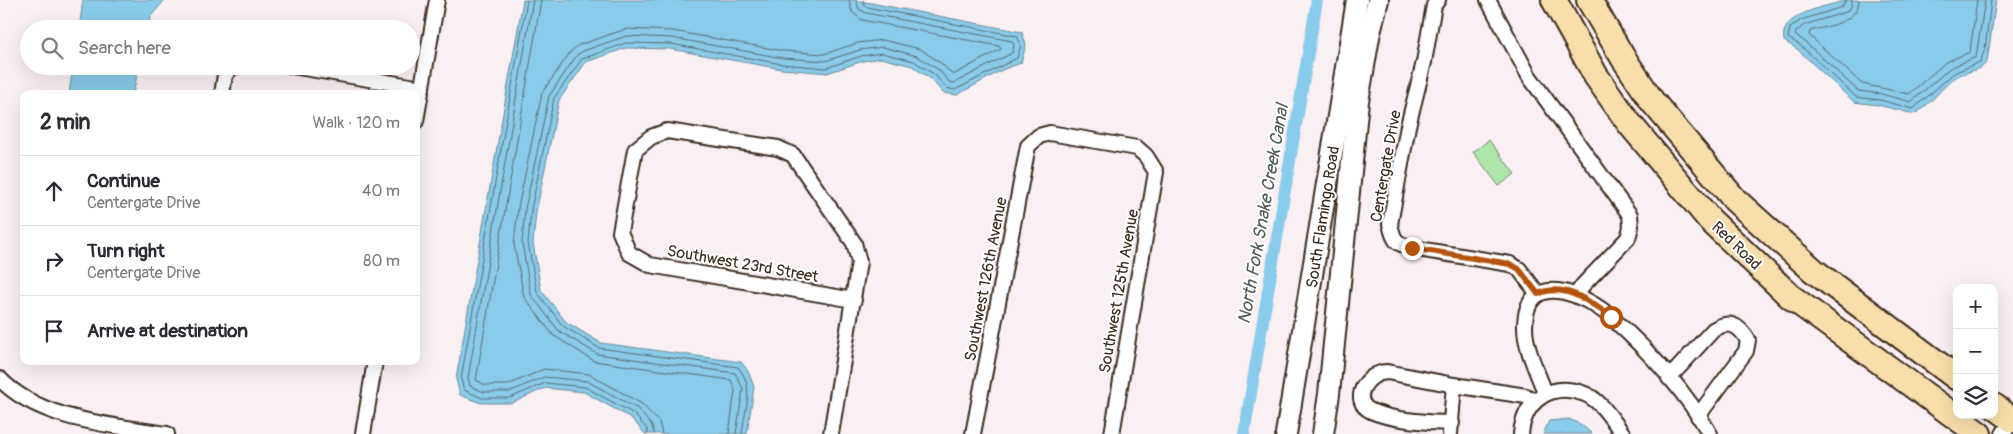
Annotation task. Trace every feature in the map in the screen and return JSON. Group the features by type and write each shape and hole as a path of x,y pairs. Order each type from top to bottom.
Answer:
{"highway":[{"name":"Red Road","path":"1554,0 1596,76 1629,123 1710,220 1791,297 1979,434"},
{"name":"Red Road","path":"1589,0 1622,56 1652,101 1736,200 1814,271 1953,375"},
{"path":"1998,409 2013,419"}],"main road":[{"name":"South Flamingo Road","path":"1286,434 1357,0"},
{"name":"South Flamingo Road","path":"1323,434 1329,394 1358,101 1369,37 1378,0"}],"street":[{"path":"420,99 437,0"},
{"name":"Centergate Drive","path":"1438,0 1434,5 1424,62 1408,126 1390,224 1393,238 1400,244 1412,248 1510,264 1519,269 1538,294"},
{"path":"1488,0 1530,76 1630,215 1632,227 1628,238 1583,285 1576,295"},
{"path":"223,90 225,75"},
{"path":"345,75 422,88"},
{"name":"Southwest 23rd Street","path":"667,131 778,148 793,155 854,243 859,262 854,300 650,265 629,253 620,232 634,150 651,137 667,131"},
{"name":"Southwest 126th Avenue","path":"973,434 1028,146 1039,136 1050,133 1137,148 1146,156"},
{"name":"Southwest 125th Avenue","path":"1112,434 1156,172 1146,156"},
{"path":"1540,397 1525,328 1530,302 1538,294 1557,290 1576,295 1611,317 1669,378 1710,434"},
{"path":"831,434 854,300"},
{"path":"1669,378 1713,330 1721,325 1728,324 1741,329 1748,340 1746,351 1698,416"},
{"path":"363,434 374,365"},
{"path":"1454,385 1451,429 1381,415 1368,410 1363,403 1364,385 1370,377 1379,372 1526,396 1540,397 1565,390 1582,393 1594,400 1623,434"},
{"path":"0,379 18,393 46,409 85,420 167,434"},
{"path":"1521,434 1523,419 1540,397"},
{"path":"2003,434 2013,419"}],"green space":[{"path":"1489,140 1515,174 1499,186 1473,152"}],"water":[{"path":"83,0 165,0 151,16 150,20 80,20"},
{"path":"523,0 855,0 1022,32 1026,45 1021,63 1004,69 957,95 943,93 931,79 912,66 881,58 863,61 827,73 782,69 670,49 626,48 586,62 559,100 536,212 533,243 541,290 566,322 601,343 741,362 748,371 754,387 747,434 645,434 631,418 584,392 545,388 512,403 481,403 460,395 456,379"},
{"path":"1848,0 1996,0 1987,62 1976,70 1956,77 1925,107 1914,114 1878,105 1854,102 1797,49 1784,41 1784,31 1796,17 1817,8"},
{"path":"72,75 137,75 134,90 70,90"},
{"path":"1569,419 1582,425 1592,434 1543,434 1549,421"}],"waterway":[{"name":"North Fork Snake Creek Canal","path":"1244,434 1317,0"}],"route":[{"path":"1412,248 1510,264 1519,269 1538,294 1557,290 1574,294 1593,304 1611,317"}]}
